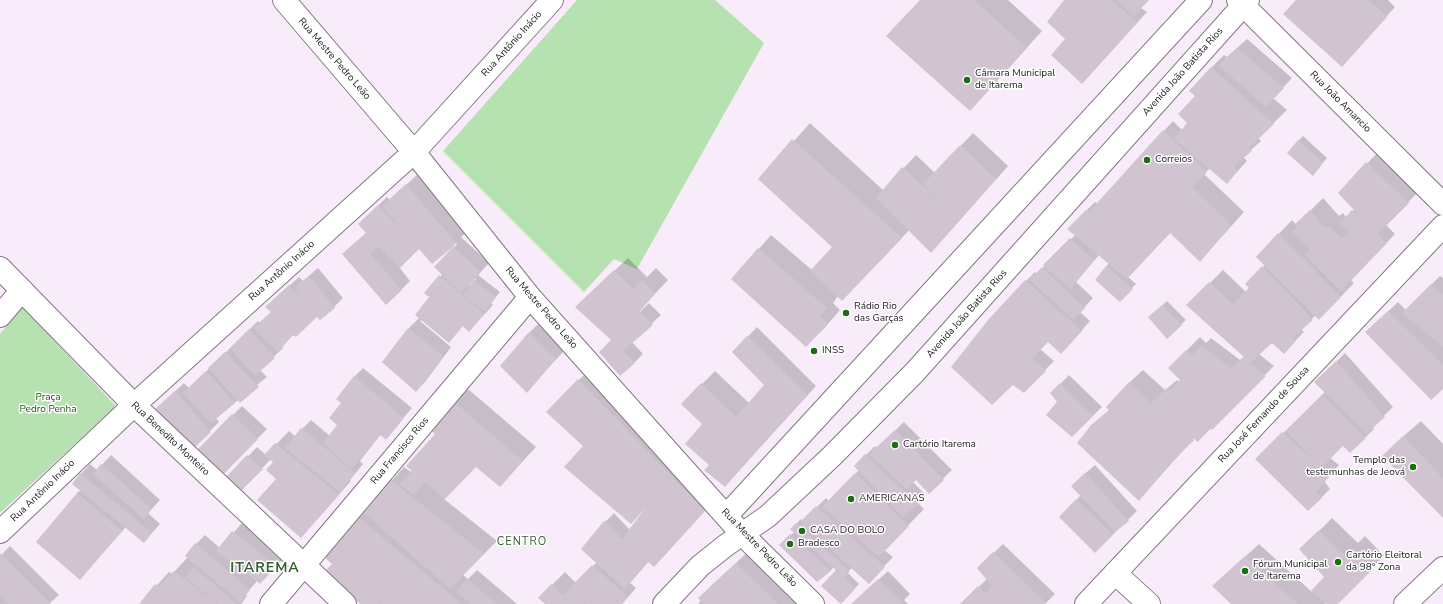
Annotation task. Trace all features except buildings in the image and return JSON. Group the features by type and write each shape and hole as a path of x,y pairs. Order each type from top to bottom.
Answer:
{"street":[{"name":"Rua Mestre Pedro Leão","path":"284,0 414,152 530,298 727,515 742,534 813,604"},
{"name":"Rua Antônio Inácio","path":"0,532 134,405 414,152 552,0"},
{"path":"727,515 1201,0"},
{"name":"Rua João Amancio","path":"1243,2 1443,204"},
{"name":"Avenida João Batista Rios","path":"664,604 700,566 773,511 832,456 915,372 1243,2"},
{"name":"Rua José Fernando de Sousa","path":"1086,604 1443,226"},
{"name":"Rua Benedito Monteiro","path":"0,268 134,405 345,604"},
{"path":"0,316 22,290"},
{"name":"Rua Francisco Rios","path":"271,604 530,298"},
{"path":"1405,604 1443,568"},
{"path":"1115,573 1149,604"}],"green space":[{"path":"577,0 715,0 764,43 637,269 614,259 584,292 443,151"},
{"name":"Praça Pedro Penha","path":"22,307 116,406 0,513 0,334"}],"place":[{"name":"Câmara Municipal de Itarema","path":"967,80"},
{"name":"Correios","path":"1147,160"},
{"name":"Rádio Rio das Garças","path":"846,313"},
{"name":"INSS","path":"814,351"},
{"name":"Cartório Itarema","path":"895,445"},
{"name":"Templo das testemunhas de Jeová","path":"1413,467"},
{"name":"AMERICANAS","path":"851,499"},
{"name":"CASA DO BOLO","path":"802,531"},
{"name":"Bradesco","path":"790,544"},
{"name":"Cartório Eleitoral da 98° Zona","path":"1338,562"},
{"name":"Fórum Municipal de Itarema","path":"1245,571"}],"district":[{"name":"CENTRO","path":"522,542"},
{"name":"ITAREMA","path":"265,569"}]}
